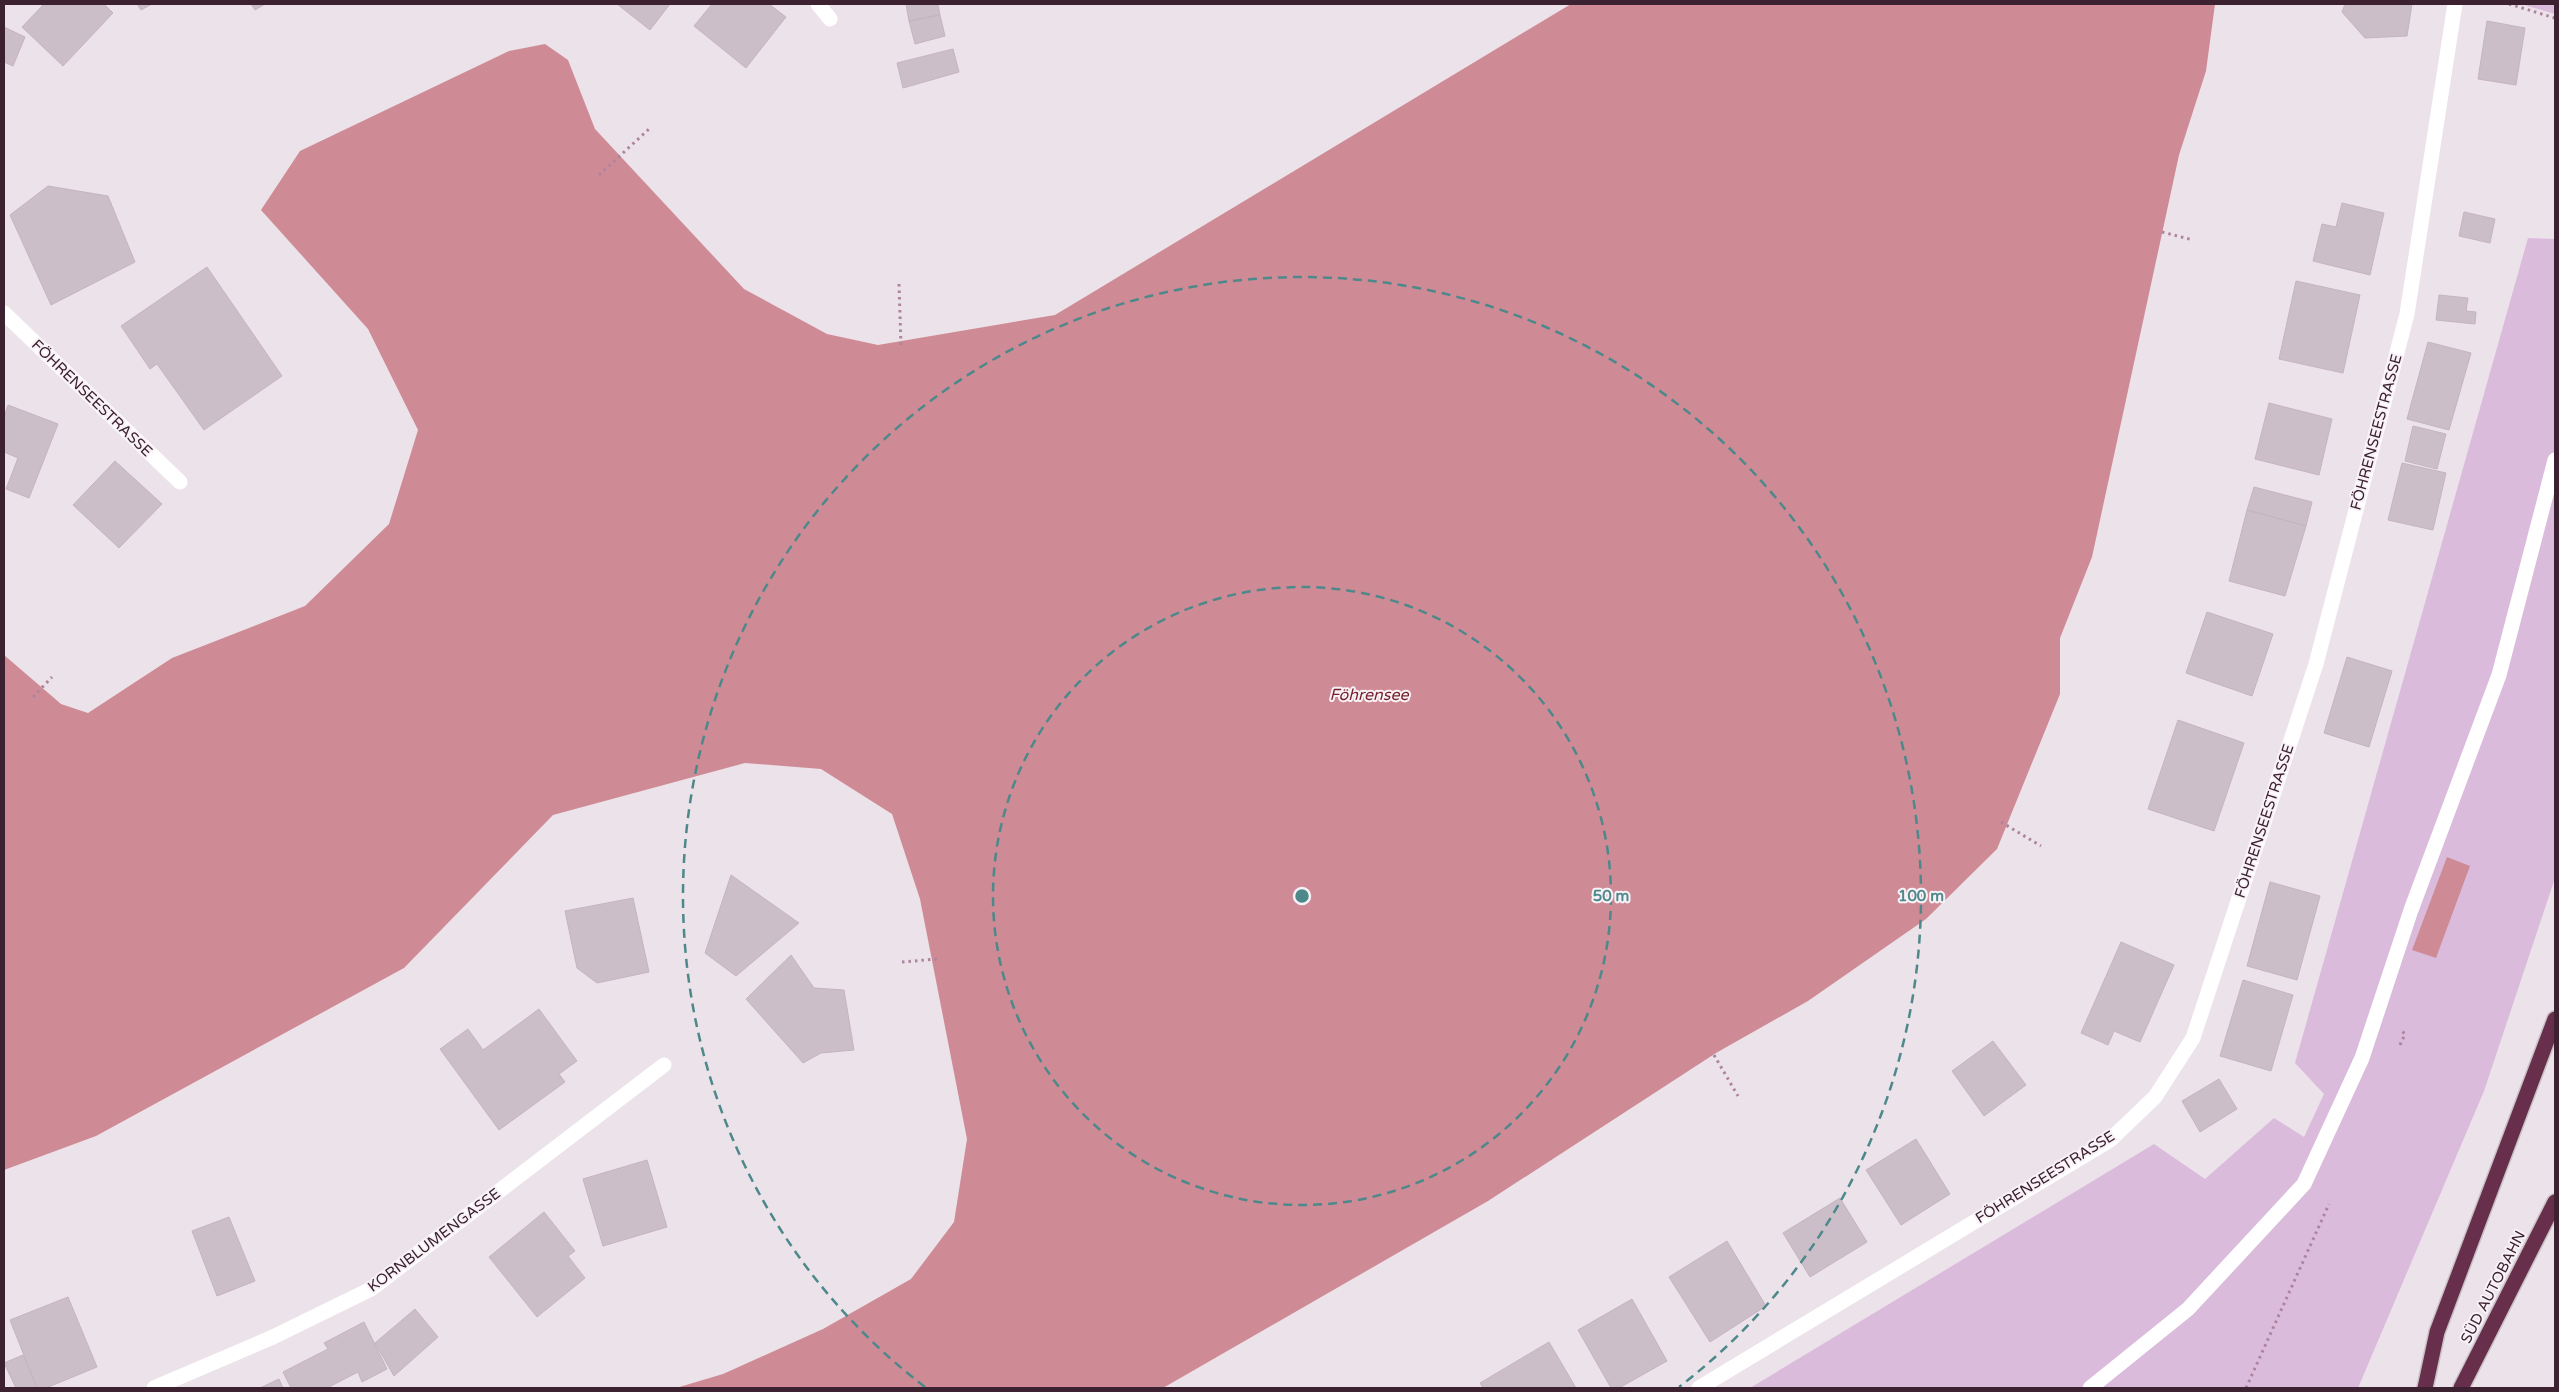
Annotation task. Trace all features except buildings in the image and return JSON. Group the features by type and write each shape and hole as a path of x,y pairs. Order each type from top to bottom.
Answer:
{"highway":[{"path":"2425,1388 2437,1332 2555,1019"},
{"name":"SÜD AUTOBAHN","path":"2461,1388 2555,1202"}],"street":[{"path":"818,4 830,19"},
{"name":"FÖHRENSEESTRASSE","path":"1699,1388 2110,1140 2155,1097 2193,1038 2316,664 2407,314 2454,4"},
{"name":"FÖHRENSEESTRASSE","path":"4,314 180,482"},
{"path":"2090,1388 2188,1309 2304,1184 2362,1058 2411,910 2499,675 2555,460"},
{"name":"KORNBLUMENGASSE","path":"154,1388 273,1337 371,1289 664,1065"}],"path":[{"path":"2509,4 2555,18"},
{"path":"599,175 649,129"},
{"path":"2162,232 2193,240"},
{"path":"899,284 901,346"},
{"path":"33,697 52,677"},
{"path":"2001,822 2041,846"},
{"path":"902,962 937,959"},
{"path":"1714,1055 1738,1096"}],"shaded area":[{"path":"2521,4 2555,4 2555,14"},
{"path":"2528,238 2555,239 2555,878 2484,1091 2358,1388 1750,1388 2154,1144 2205,1179 2274,1118 2304,1137 2324,1094 2295,1063"}],"water":[{"name":"Föhrensee","path":"1571,4 2215,4 2206,71 2179,155 2092,557 2060,638 2060,694 1997,849 1926,919 1808,1001 1716,1053 1488,1201 1163,1388 676,1388 723,1374 823,1329 911,1279 954,1222 967,1139 920,899 892,814 821,769 745,763 553,815 404,968 96,1136 4,1170 4,655 61,704 88,713 172,658 305,606 389,524 418,430 368,329 261,210 300,151 509,51 545,44 568,60 595,129 744,289 827,334 878,345 1055,315"},
{"path":"2447,857 2470,866 2436,958 2412,950"}]}
